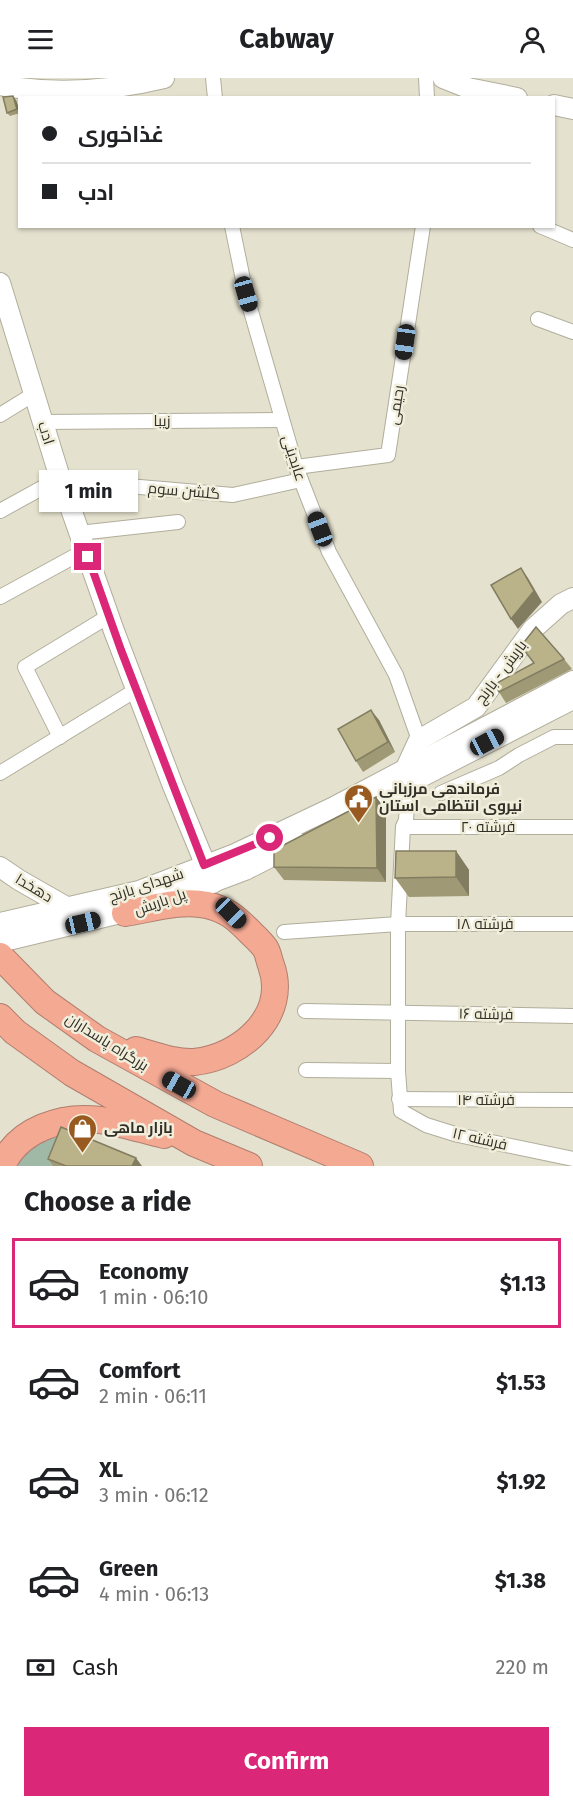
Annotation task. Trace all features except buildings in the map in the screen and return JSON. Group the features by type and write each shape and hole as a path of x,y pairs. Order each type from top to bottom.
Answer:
{"highway":[{"path":"97,1039 164,1058 192,1062 209,1059 242,1045 262,1026 272,1004 276,978 265,948 231,913 205,905 180,904 125,913"},
{"name":"بزرگراه پاسداران","path":"0,956 45,1002 97,1039 214,1104 360,1166"},
{"path":"0,1017 15,1032 72,1073 195,1143 249,1166"},
{"path":"2,1166 6,1156 21,1139 39,1128 65,1120 99,1120 195,1143"}],"main road":[{"path":"0,85 30,90 70,90 123,86 164,78"},
{"path":"443,78 468,88 507,96"},
{"path":"0,101 30,90"},
{"path":"555,105 573,109"},
{"name":"ادب","path":"0,283 5,318 34,394 82,542 136,690 213,883"},
{"name":"باریش - بارنج","path":"419,740 476,706 534,629 561,604 573,598"},
{"name":"شهدای بارنج","path":"0,922 139,891 235,854 305,822 573,681"},
{"path":"213,883 245,870 368,808 433,770 573,699"},
{"path":"406,768 419,740"},
{"name":"دهخدا","path":"0,867 68,908"},
{"name":"پل باریش","path":"0,942 125,913 213,883"}],"street":[{"path":"213,78 215,96"},
{"path":"426,78 426,96"},
{"name":"عابدینی","path":"232,228 246,294 296,467 329,552 396,675 419,740"},
{"name":"رحیمی","path":"296,467 388,455 423,228"},
{"path":"545,228 573,240"},
{"path":"538,319 573,332"},
{"path":"0,415 34,394"},
{"name":"زیبا","path":"42,422 282,420"},
{"path":"0,511 60,478"},
{"name":"گلشن سوم","path":"69,504 128,486 233,495 301,480"},
{"path":"0,597 82,542 178,522"},
{"path":"60,737 25,667 109,616"},
{"path":"0,773 136,690"},
{"path":"441,793 499,768 554,737 573,737"},
{"path":"399,1099 398,924 403,827 407,805"},
{"name":"۲۰ فرشته","path":"403,827 573,827"},
{"name":"۱۸ فرشته","path":"284,932 398,924 573,924"},
{"name":"۱۶ فرشته","path":"305,1011 573,1016"},
{"path":"306,1070 398,1071"},
{"name":"۱۴ فرشته","path":"399,1099 573,1100"},
{"name":"۱۲ فرشته","path":"399,1099 401,1111 426,1125 458,1135 573,1159"}],"green space":[{"path":"46,1133 66,1143 57,1166 15,1166 36,1139"}],"place":[{"name":"فرماندهی مرزبانی نیروی انتظامی استان","path":"358,824"},
{"name":"بازار ماهی","path":"83,1154"}],"route":[{"path":"88,557 121,650 204,865 270,838"}]}
